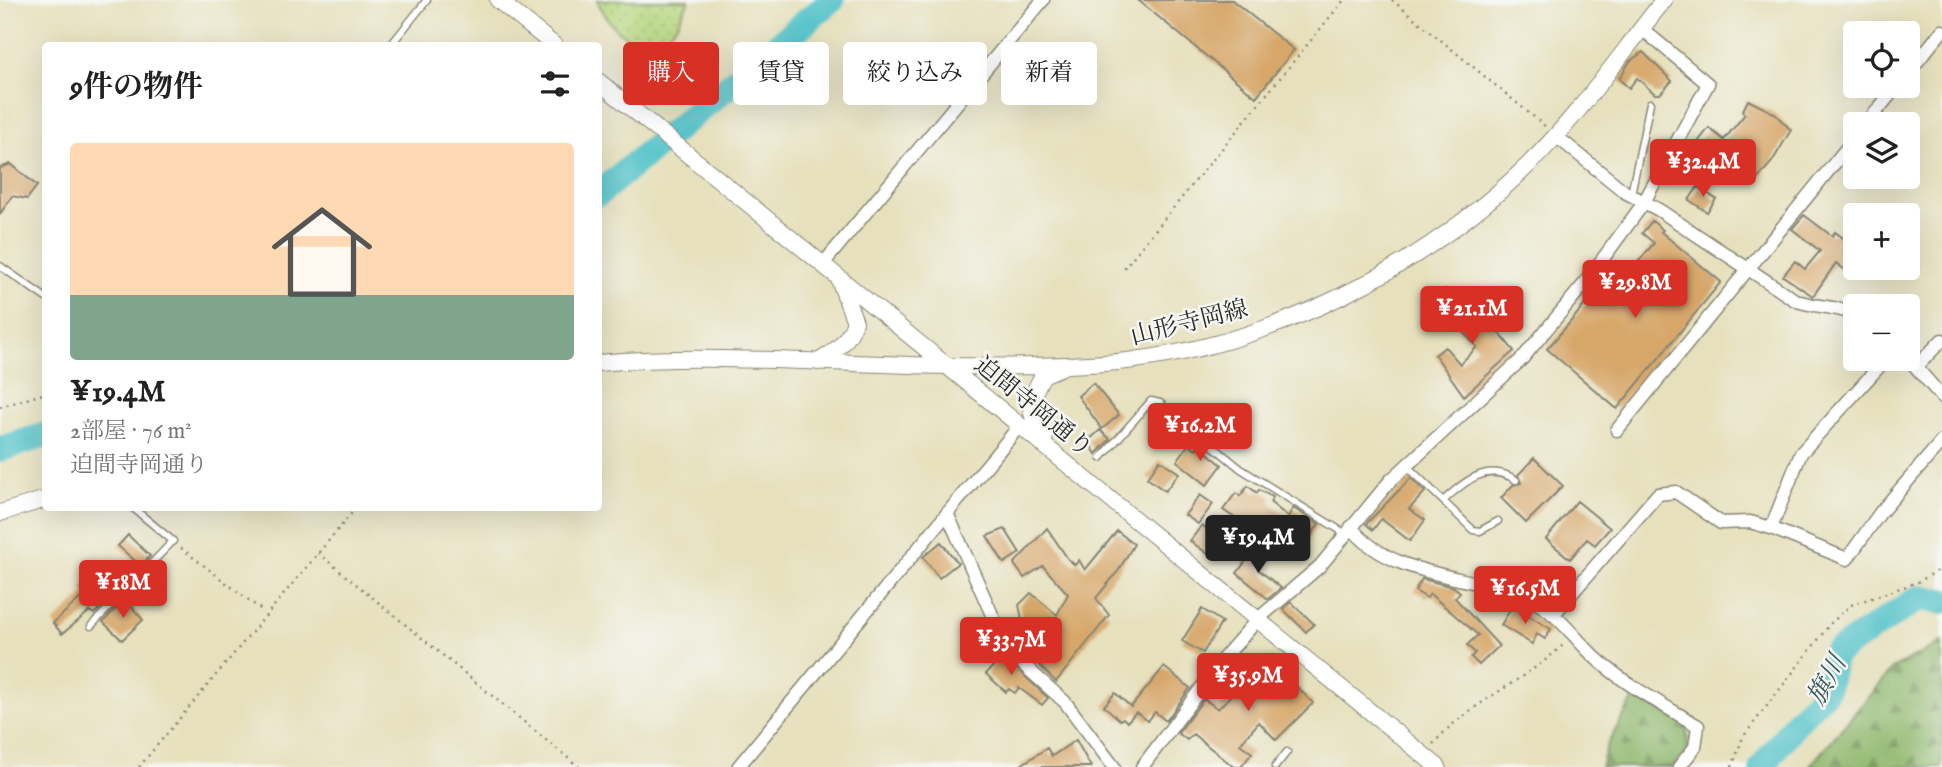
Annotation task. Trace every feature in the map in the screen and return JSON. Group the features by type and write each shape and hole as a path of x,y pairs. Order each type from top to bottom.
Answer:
{"main road":[{"path":"498,0 550,42"},
{"name":"山形寺岡線","path":"602,363 664,358 948,366 1064,366 1129,360 1193,349 1311,310 1366,283 1426,247 1488,201 1556,136 1664,0"},
{"name":"迫間寺岡通り","path":"602,84 1438,767"},
{"path":"818,362 835,352 850,337 855,322 830,270"},
{"path":"1057,454 1032,420 1030,405 1044,375 1064,366"},
{"path":"0,513 42,500"}],"street":[{"path":"830,270 1043,0"},
{"path":"1142,767 1215,670 1258,619 1320,566 1406,465 1522,359 1613,248 1643,204 1709,84 1641,29"},
{"path":"1920,59 1942,31"},
{"path":"1876,112 1888,98"},
{"path":"1556,136 1630,196 1659,210 1811,306 1843,309"},
{"path":"1617,430 1843,153"},
{"path":"1920,356 1942,340"},
{"path":"1771,528 1801,453 1875,371"},
{"path":"1920,371 1942,397"},
{"path":"738,767 1021,424"},
{"path":"1553,615 1658,494 1676,492 1721,523 1750,522 1771,528 1847,559 1880,513 1942,440"},
{"path":"947,513 1004,642 1018,660 1065,702 1114,767"},
{"path":"1349,531 1371,546 1402,561 1440,575 1503,589 1538,604 1553,615 1599,661 1643,693 1698,726 1695,747 1679,767"}],"lane":[{"path":"393,42 427,0"},
{"path":"1630,196 1650,103"},
{"path":"0,266 42,295"},
{"path":"1101,458 1151,401 1160,403 1241,469 1349,531"},
{"path":"1406,465 1474,530 1480,531 1498,521"},
{"path":"1443,501 1477,475 1494,472 1516,480"},
{"path":"90,626 173,541 137,511"},
{"path":"1275,767 1287,752"}],"path":[{"path":"1125,268 1344,0"},
{"path":"1392,0 1556,136"},
{"path":"0,407 42,395"},
{"path":"139,767 352,511"},
{"path":"173,541 265,613"},
{"path":"318,552 579,767"},
{"path":"1732,767 1743,737 1831,623 1851,605 1917,582 1942,568"},
{"path":"1424,755 1457,723 1543,662 1572,634"}],"green space":[{"path":"597,0 689,0 678,23 662,42 644,42 629,38 621,34 608,20"},
{"path":"1942,642 1942,767 1809,767 1892,669"},
{"path":"1635,696 1687,726 1688,750 1673,767 1601,767 1607,745"}],"building":[{"path":"1138,0 1232,0 1294,50 1256,97"},
{"path":"1643,52 1672,81 1660,94 1655,94 1637,78 1629,88 1619,79 1630,61"},
{"path":"1748,100 1774,113 1791,130 1772,162 1754,183 1698,142 1709,128 1724,140 1745,114 1742,112"},
{"path":"11,164 37,186 27,199 12,196 0,214 0,168"},
{"path":"1698,187 1716,199 1707,212 1689,200"},
{"path":"1804,215 1832,236 1835,232 1843,238 1843,268 1836,263 1813,296 1783,276 1795,261 1805,269 1820,251 1792,229"},
{"path":"1652,221 1663,230 1661,232 1721,282 1617,409 1547,349 1596,292 1606,300 1654,243 1642,233"},
{"path":"1446,289 1479,322 1485,316 1514,351 1464,396 1435,355 1445,347 1460,364 1477,347 1435,302"},
{"path":"1093,383 1119,415 1102,429 1078,396"},
{"path":"1100,430 1110,439 1096,454 1088,441"},
{"path":"1189,444 1196,449 1199,446 1222,465 1207,485 1177,461"},
{"path":"1534,458 1563,486 1526,523 1501,498 1513,485 1521,483 1518,475"},
{"path":"1160,460 1179,473 1165,491 1147,478"},
{"path":"1411,478 1425,492 1409,509 1425,520 1410,541 1381,519 1373,530 1366,524"},
{"path":"1248,486 1257,493 1259,490 1273,497 1270,502 1288,517 1293,508 1319,524 1295,559 1223,510 1236,493 1240,496"},
{"path":"1200,495 1213,504 1198,524 1185,515"},
{"path":"1577,501 1610,528 1595,545 1587,539 1570,559 1546,539"},
{"path":"1202,525 1222,540 1211,556 1190,541"},
{"path":"1047,528 1068,559 1075,565 1079,560 1085,570 1117,531 1134,544 1119,570 1096,598 1109,615 1056,682 1013,639 1027,623 1022,619 1019,605 1031,593 1057,615 1068,594 1043,566 1024,578 1014,564"},
{"path":"1005,529 1020,553 1004,563 987,536"},
{"path":"128,535 150,556 141,566 118,546"},
{"path":"941,542 958,563 939,578 923,557"},
{"path":"1257,546 1266,558 1258,569 1281,588 1268,599 1237,573"},
{"path":"109,566 126,582 94,614 90,611 62,634 53,623 86,593 82,590 93,576 96,579"},
{"path":"1422,579 1454,587 1460,592 1455,598 1499,646 1479,665 1471,657 1475,653 1467,645 1478,635 1430,594 1427,598 1415,591"},
{"path":"125,599 143,620 122,640 103,622"},
{"path":"1291,602 1314,624 1306,632 1283,609"},
{"path":"1512,606 1551,629 1545,639 1537,634 1532,644 1501,625"},
{"path":"1202,609 1222,622 1203,653 1182,641"},
{"path":"992,645 1048,698 1042,705 1019,688 1015,693 1009,689 1006,692 986,674 995,664 984,655"},
{"path":"1251,660 1262,670 1271,661 1313,703 1276,740 1259,722 1240,744 1252,753 1241,767 1234,767 1193,734 1187,740 1178,733 1204,699 1218,709 1246,679 1239,673"},
{"path":"1164,667 1190,688 1166,721 1155,712 1148,721 1136,712 1127,722 1123,718 1120,720 1104,706 1115,693 1131,707"},
{"path":"1076,740 1091,767 1018,767 1047,748 1052,756"}],"waterway":[{"path":"602,191 832,0"},
{"path":"0,449 42,436"},
{"name":"旗川","path":"1762,767 1796,722 1826,691 1835,653 1919,598 1942,601"}]}
